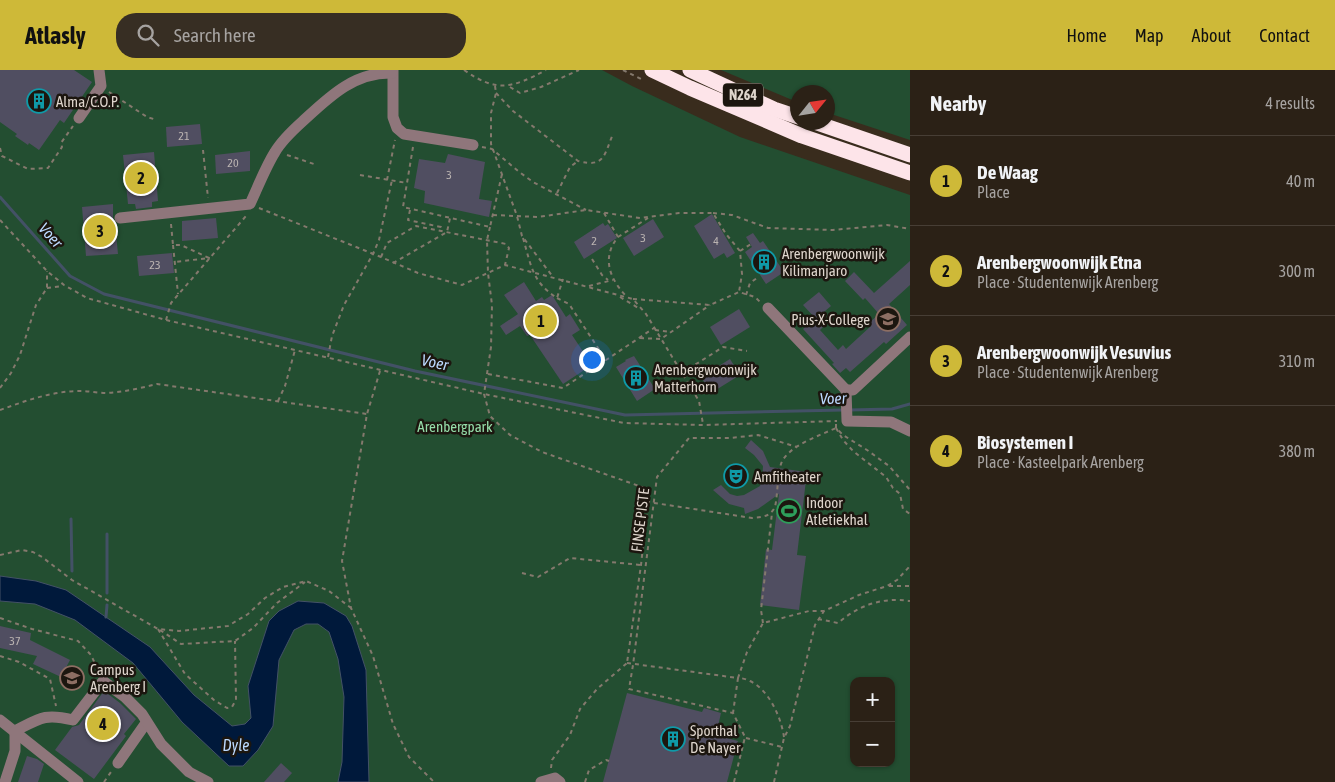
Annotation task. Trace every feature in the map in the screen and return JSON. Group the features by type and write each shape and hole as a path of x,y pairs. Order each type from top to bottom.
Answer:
{"highway":[{"name":"N264","path":"652,70 802,136 910,173"},
{"name":"N264","path":"690,70 774,109 790,114"},
{"path":"835,129 910,155"}],"street":[{"path":"79,118 101,86 99,70"},
{"path":"120,218 250,204 275,151 294,129 330,96 350,82 382,72 392,71 393,117 398,128 404,134 473,145"},
{"path":"768,308 846,395"},
{"path":"910,337 846,395 841,421 891,422 910,431"},
{"path":"15,731 43,717 56,716 74,720 103,681 125,697 142,714 161,744 189,772 208,782"},
{"path":"0,720 78,782"},
{"path":"118,763 146,723"},
{"path":"5,782 5,768 15,751 15,731"},
{"path":"541,782 558,780"}],"path":[{"path":"464,70 474,77 495,86 510,86 546,70"},
{"path":"510,86 520,93 541,87 579,70"},
{"path":"101,86 133,109 156,120"},
{"path":"495,86 496,93 491,113 490,144 517,216 532,272 544,290 569,304 606,360"},
{"path":"496,93 513,111 578,161 590,164 603,158 613,134"},
{"path":"0,148 2,156 28,169 48,168 62,147 61,143 79,118"},
{"path":"387,180 398,128"},
{"path":"416,135 403,207 490,227"},
{"path":"492,149 533,182 586,210"},
{"path":"203,150 209,208"},
{"path":"295,157 317,165"},
{"path":"557,193 570,167 578,161"},
{"path":"502,174 487,240 488,273 492,305 492,346 484,394 490,416 510,435 542,452 647,489 649,492 627,663 597,689 580,709 570,735 552,760 550,772 558,780"},
{"path":"360,175 407,183"},
{"path":"328,358 332,336 344,304 374,254 383,225 392,180"},
{"path":"166,320 171,303 246,216 250,204 374,254 418,274 462,286 505,265 563,279 627,298 710,305"},
{"path":"410,209 408,220 441,227 440,231"},
{"path":"493,215 538,217 586,210 640,218 679,213 713,213 732,215 768,228 833,230 887,225 910,229"},
{"path":"170,212 178,294"},
{"path":"604,213 618,238"},
{"path":"713,213 726,234 740,251 742,274 739,292"},
{"path":"627,298 613,280 608,263 610,250 618,238 650,217"},
{"path":"392,263 447,232 450,218"},
{"path":"0,220 47,271 64,286 87,298 166,320 484,394 624,423 703,425 841,421"},
{"path":"381,257 387,243 416,226 506,244 508,248 505,265"},
{"path":"522,236 553,277"},
{"path":"740,251 751,244"},
{"path":"173,245 181,245 209,258"},
{"path":"174,262 209,258"},
{"path":"592,259 602,275 608,280"},
{"path":"0,388 11,373 20,355 36,305 48,288 47,271"},
{"path":"746,294 750,283 757,278"},
{"path":"557,298 563,279"},
{"path":"587,286 613,280"},
{"path":"48,288 64,286"},
{"path":"638,338 661,339 710,305 739,292 755,297 768,308"},
{"path":"616,294 643,310"},
{"path":"633,299 655,328 699,401 703,425"},
{"path":"487,375 563,388 655,328 671,332"},
{"path":"682,373 723,347 747,351"},
{"path":"278,401 285,386 295,350"},
{"path":"380,370 367,414 342,561 351,608 372,656 392,724 409,758 434,782"},
{"path":"0,410 24,401 52,394 80,391 106,393 157,384 367,414"},
{"path":"734,782 745,738 733,713 738,678 747,652 763,623 761,610 772,512 778,494 781,465 787,454 797,447 836,428"},
{"path":"836,428 852,442 889,466 910,490"},
{"path":"836,428 843,440 853,451 886,477 893,488 900,494 903,509 910,514"},
{"name":"FINSE PISTE","path":"733,713 629,689 657,477 689,438 730,438 758,435 797,447"},
{"path":"638,502 752,518 768,516 772,512"},
{"path":"0,555 22,550 33,552 72,580 181,644 235,641 253,628 277,604 306,581"},
{"path":"522,573 538,577 570,558 641,565"},
{"path":"763,623 809,611 824,611 859,595 887,586 897,580 910,566"},
{"path":"158,629 179,631 228,626 248,614 265,598 283,587 306,581 329,591 351,608"},
{"path":"887,586 910,586"},
{"path":"818,619 838,623 864,606 879,601 896,599 910,602"},
{"path":"774,782 815,625 824,611"},
{"path":"0,618 32,629 78,641 90,655 103,681"},
{"path":"158,629 185,674 202,690 227,708 232,707 236,700 235,641"},
{"path":"0,656 19,662 50,679 56,701 56,716"},
{"path":"627,663 750,681 769,698 780,719 784,738"},
{"path":"745,738 782,747"},
{"path":"585,782 589,770 606,760 609,761"}],"green space":[{"name":"Arenbergpark","path":"0,70 602,70 740,137 910,195 910,782 0,782"},
{"path":"721,70 910,70 910,140 835,115 835,85 790,85 790,99"}],"water":[{"name":"Dyle","path":"0,576 36,581 66,590 150,647 194,695 232,726 245,724 251,718 248,686 269,621 279,611 298,601 324,603 346,616 352,626 366,670 369,782 338,782 342,762 344,697 338,659 329,632 318,624 306,624 294,630 279,660 273,726 258,750 243,766 229,766 182,722 133,663 75,620 35,604 0,601"}],"building":[{"name":"Alma/C.O.P.","path":"0,70 74,70 92,82 64,123 60,120 39,150 15,136 17,134 0,122"},
{"path":"200,124 202,144 167,147 166,127"},
{"path":"250,151 250,171 216,174 215,155"},
{"path":"154,152 158,201 152,202 152,207 136,209 135,204 128,204 123,155"},
{"path":"448,154 485,162 479,199 492,201 489,217 424,203 425,191 414,188 419,159 445,163"},
{"path":"113,204 118,254 86,256 82,207"},
{"path":"712,214 735,253 727,258 724,253 714,259 694,226"},
{"path":"216,218 218,238 182,241 182,221"},
{"path":"653,219 664,237 634,256 623,238"},
{"path":"603,223 605,226 608,224 617,238 584,259 574,242"},
{"name":"Arenbergwoonwijk Kilimanjaro","path":"753,233 760,243 763,241 784,272 766,284 745,252 752,247 746,237"},
{"path":"172,253 174,273 139,276 137,256"},
{"name":"Pius-X-College","path":"910,261 910,285 889,304 907,325 886,344 884,342 850,372 846,368 840,373 832,364 834,363 803,329 815,318 803,305 819,292 831,306 819,316 826,324 820,330 838,350 843,345 846,349 871,326 869,323 879,314 865,298 863,300 845,281 854,272 874,293"},
{"path":"524,282 536,301 542,297 544,300 552,295 566,317 570,314 580,330 572,335 592,365 563,384 530,335 527,336 520,326 506,335 500,326 518,314 504,295"},
{"path":"739,309 750,327 721,345 710,327"},
{"name":"Arenbergwoonwijk Matterhorn","path":"634,356 655,389 637,401 616,367"},
{"path":"730,359 740,375 711,393 701,377"},
{"name":"Indoor Atletiekhal","path":"751,440 763,451 770,467 807,472 797,555 806,556 799,610 760,605 766,549 772,550 779,494 758,509 745,514 744,508 729,504 713,490 721,485 730,494 737,496 744,495 760,486 763,466 745,448"},
{"path":"0,626 31,633 30,640 70,660 61,677 33,664 37,656 0,648"},
{"path":"104,691 120,703 136,719 124,734 126,736 94,779 55,750 72,727 79,725"},
{"name":"Sporthal De Nayer","path":"627,693 702,712 704,708 721,713 716,735 738,741 727,782 603,782"},
{"path":"27,756 37,759 44,764 38,782 18,782"},
{"path":"281,763 292,773 284,782 264,782"}],"waterway":[{"name":"Voer","path":"0,197 70,276 104,294 415,371 625,415 843,410"},
{"name":"Voer","path":"849,410 892,409 910,404"},
{"path":"71,519 72,571"},
{"path":"107,534 107,593"},
{"path":"106,617 107,605"}],"place":[{"name":"Alma/C.O.P.","path":"39,101"},
{"name":"Arenbergwoonwijk Etna","path":"141,178"},
{"name":"Arenbergwoonwijk Vesuvius","path":"100,231"},
{"name":"Arenbergwoonwijk Kilimanjaro","path":"764,262"},
{"name":"Pius-X-College","path":"888,319"},
{"name":"De Waag","path":"541,321"},
{"name":"Arenbergwoonwijk Matterhorn","path":"636,378"},
{"name":"Amfitheater","path":"736,476"},
{"name":"Indoor Atletiekhal","path":"789,511"},
{"name":"Campus Arenberg I","path":"72,678"},
{"name":"Biosystemen I","path":"103,724"},
{"name":"Sporthal De Nayer","path":"673,739"}]}
